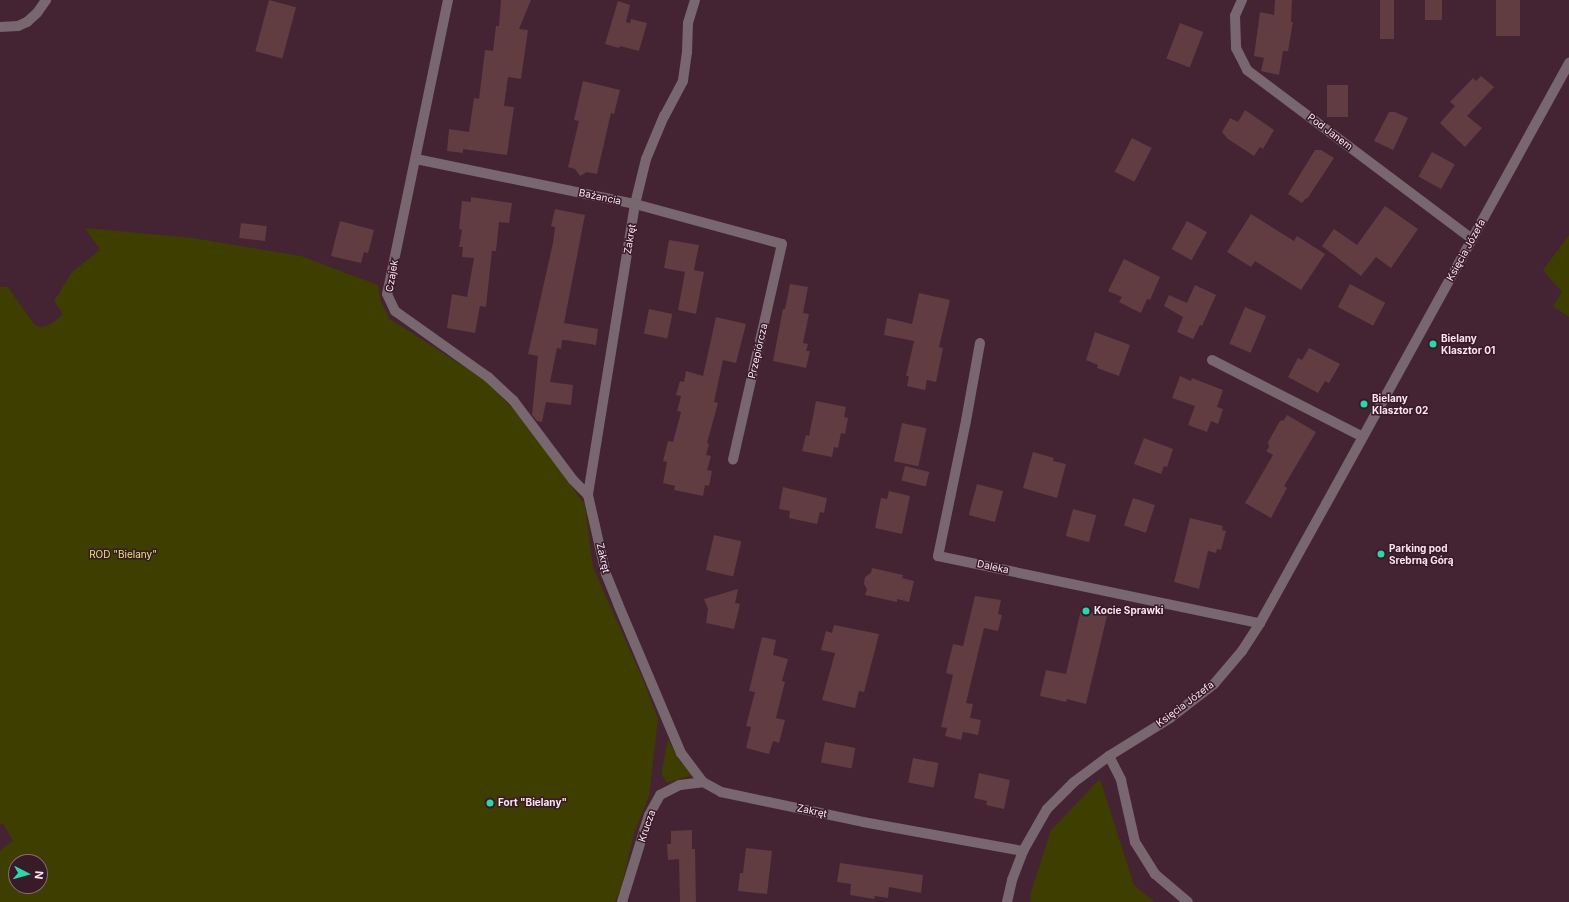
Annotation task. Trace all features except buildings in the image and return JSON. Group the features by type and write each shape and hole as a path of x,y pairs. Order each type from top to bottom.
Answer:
{"street":[{"path":"0,27 18,26 27,22 37,13 46,0"},
{"name":"Czajek","path":"448,0 387,294 395,310 488,377 513,400 573,480 588,495"},
{"name":"Zakręt","path":"695,0 688,23 688,52 683,81 664,116 646,158 635,204 588,495 606,574 681,753 703,782 721,792 841,818 1023,851"},
{"name":"Pod Janem","path":"1242,0 1235,16 1236,48 1247,70 1472,240"},
{"name":"Księcia Józefa","path":"1007,902 1012,880 1023,851 1047,809 1074,782 1109,756 1170,718 1214,684 1242,651 1260,623 1568,67"},
{"name":"Bażancia","path":"416,158 635,204 782,244"},
{"name":"Przepiórcza","path":"733,459 782,244"},
{"name":"Daleka","path":"980,343 966,421 938,556 1260,623"},
{"path":"1212,360 1363,437"},
{"path":"1109,756 1121,780 1135,842 1156,874 1188,902"},
{"name":"Krucza","path":"622,902 649,815 660,795 680,785 703,782"}],"green space":[{"name":"ROD \"Bielany\"","path":"85,228 193,238 301,256 378,285 381,302 390,319 485,380 523,419 585,505 593,567 645,684 658,719 649,796 634,834 621,888 615,902 0,902 0,850 13,841 3,823 0,825 0,287 8,287 34,324 40,327 46,326 54,322 63,314 54,301 72,272 100,250"},
{"path":"1569,235 1569,317 1553,306 1562,292 1543,270"},
{"path":"668,739 679,760 692,775 667,783 661,774"},
{"path":"1100,779 1134,885 1154,902 1030,902 1031,892 1051,830"}],"place":[{"name":"Bielany Klasztor 01","path":"1433,344"},
{"name":"Bielany Klasztor 02","path":"1364,404"},
{"name":"Parking pod Srebrną Górą","path":"1381,554"},
{"name":"Kocie Sprawki","path":"1086,611"},
{"name":"Fort \"Bielany\"","path":"490,803"}]}
